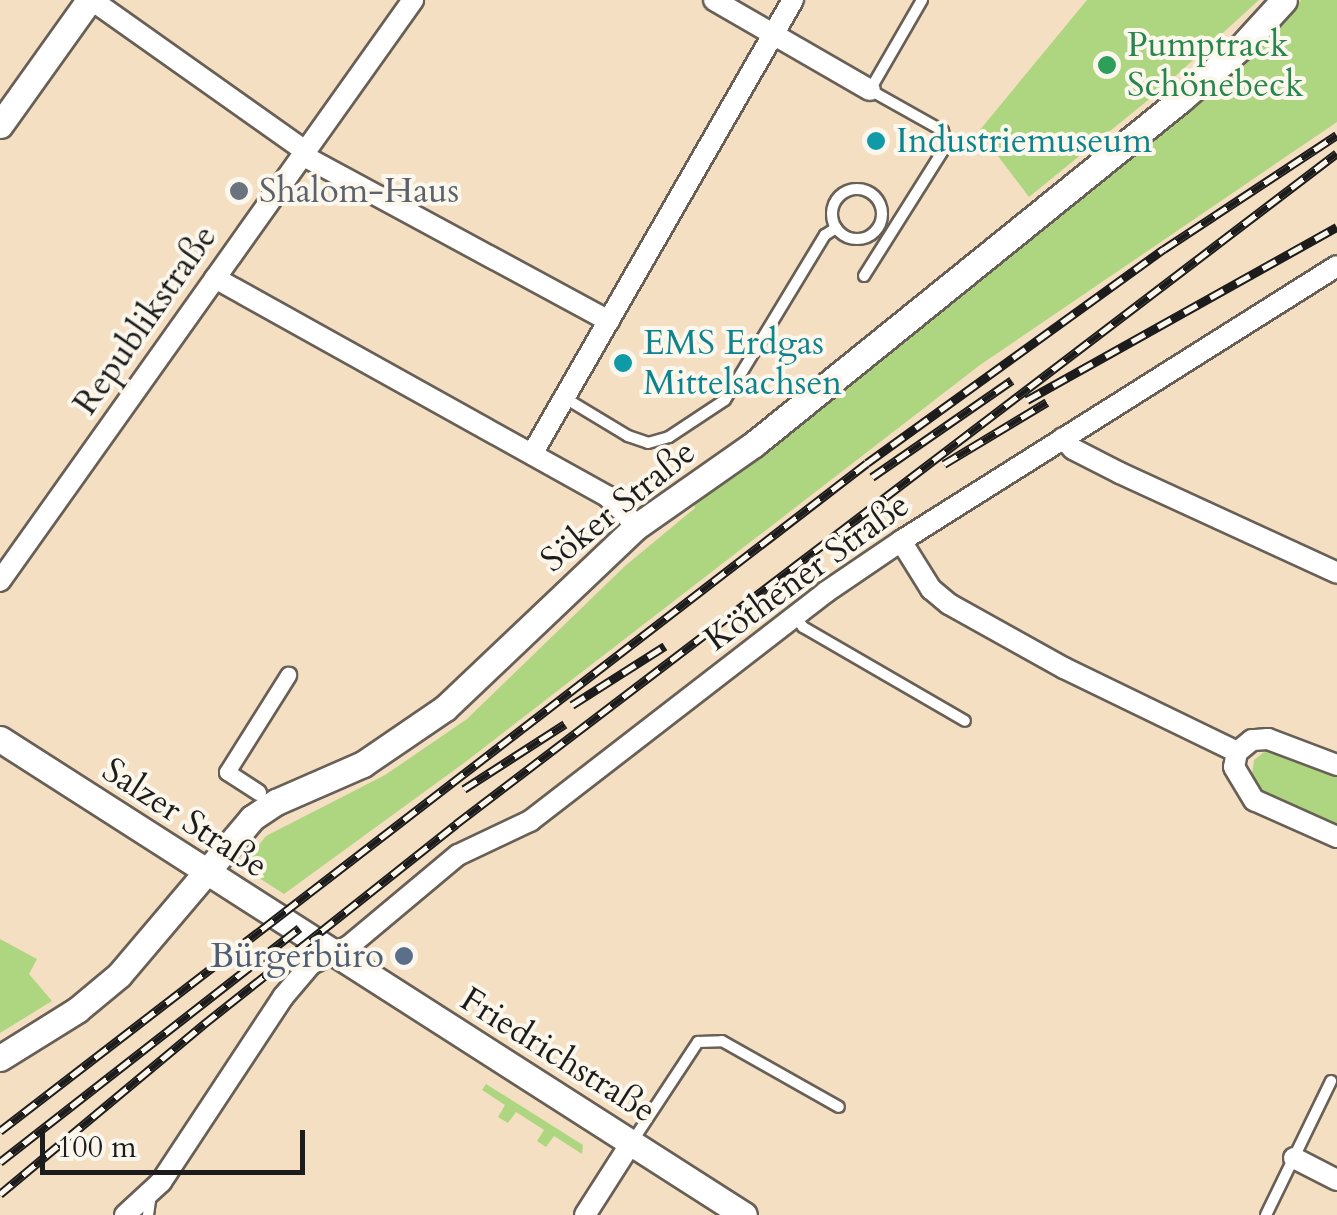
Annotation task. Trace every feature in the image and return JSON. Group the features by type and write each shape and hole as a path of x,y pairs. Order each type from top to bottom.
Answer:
{"street":[{"path":"0,125 90,0 304,153 609,320"},
{"name":"Republikstraße","path":"0,581 413,0"},
{"path":"714,0 870,90"},
{"path":"532,454 793,0"},
{"name":"Söker Straße","path":"0,1058 101,992 264,808 363,764 446,708 637,526 754,444 1180,100 1242,46 1284,0"},
{"name":"Köthener Straße","path":"125,1215 151,1193 310,964 349,946 458,855 530,821 795,616 901,541 1337,266"},
{"path":"214,278 608,497 637,526"},
{"path":"1063,438 1073,449 1120,474 1337,574"},
{"path":"901,541 932,589 949,604 1064,668 1237,752"},
{"path":"258,792 228,772 288,675"},
{"name":"Salzer Straße","path":"0,739 333,953"},
{"path":"1337,765 1280,740 1252,740 1237,752 1234,767 1242,786 1254,800 1337,836"},
{"name":"Friedrichstraße","path":"333,953 744,1215"},
{"path":"585,1215 631,1143"},
{"path":"1294,1158 1337,1180"}],"lane":[{"path":"864,276 946,144 943,132 870,90 922,0"},
{"path":"859,189 879,202 882,217 870,236 848,238 836,228 832,213 844,193 859,189"},
{"path":"564,398 628,436 648,443 670,437 725,400 825,235 836,228"},
{"path":"795,616 804,627 965,722"},
{"path":"631,1143 698,1042 722,1041 839,1108"},
{"path":"1266,1215 1331,1082"},
{"path":"148,1215 151,1193"}],"green space":[{"path":"1087,0 1259,0 1158,92 1029,197 979,131"},
{"path":"1301,0 1337,0 1337,122 980,365 464,763 284,894 253,874 250,856 266,836 385,775 467,719 625,566 695,508 693,502 1196,100 1272,32"},
{"path":"1268,749 1337,771 1337,831 1270,803 1251,784 1254,760"},
{"path":"0,939 37,959 29,974 52,1001 0,1033"},
{"path":"486,1084 583,1145 582,1154 554,1136 546,1147 537,1141 544,1130 516,1112 508,1123 498,1117 505,1105 482,1090"}],"railway":[{"path":"0,1131 867,463 1164,249 1337,135"},
{"path":"0,1194 204,1024 456,824 1337,153"},
{"path":"1027,400 1337,227"},
{"path":"872,477 1012,380"},
{"path":"944,464 1047,402"},
{"path":"572,705 665,646"},
{"path":"464,789 565,724"},
{"path":"0,1162 300,928"}],"place":[{"name":"Pumptrack Schönebeck","path":"1107,65"},
{"name":"Industriemuseum","path":"876,141"},
{"name":"Shalom-Haus","path":"239,191"},
{"name":"EMS Erdgas Mittelsachsen","path":"623,363"},
{"name":"Bürgerbüro","path":"404,956"}]}
